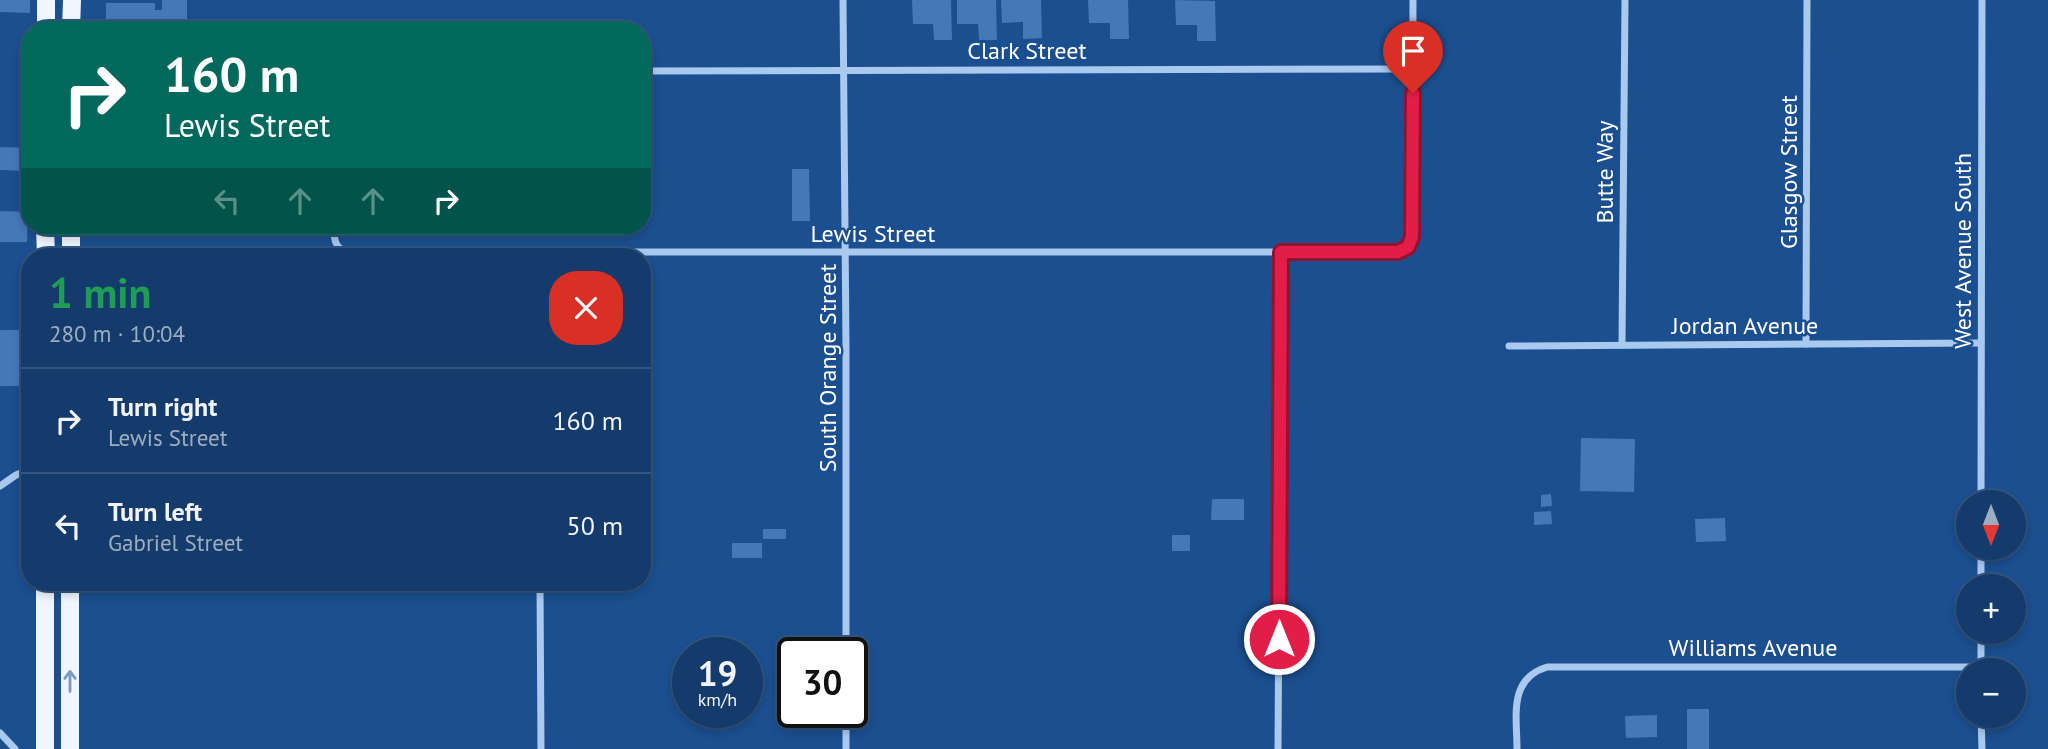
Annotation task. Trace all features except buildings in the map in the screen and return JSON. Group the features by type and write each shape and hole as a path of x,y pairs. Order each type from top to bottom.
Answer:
{"main road":[{"path":"46,0 46,21"},
{"path":"71,21 72,0"},
{"path":"45,591 45,749"},
{"path":"70,591 71,749"}],"street":[{"name":"South Orange Street","path":"843,0 846,637"},
{"path":"1413,0 1413,69"},
{"name":"Butte Way","path":"1622,345 1625,0"},
{"name":"Glasgow Street","path":"1806,344 1807,0"},
{"name":"West Avenue South","path":"1981,490 1982,0"},
{"name":"Clark Street","path":"651,71 1413,69"},
{"name":"Lewis Street","path":"651,254 1398,252 1408,247 1412,237 1413,69"},
{"path":"1278,749 1281,252"},
{"name":"Jordan Avenue","path":"1509,346 1981,343"},
{"path":"0,486 21,473"},
{"path":"540,591 541,749"},
{"name":"Williams Avenue","path":"1517,749 1517,701 1520,687 1528,676 1539,669 1554,666 1956,668"},
{"path":"846,728 846,749"},
{"path":"1981,728 1982,749"},
{"path":"0,733 15,749"}],"route":[{"path":"1279,639 1281,252 1398,252 1408,247 1412,237 1413,93"}]}
